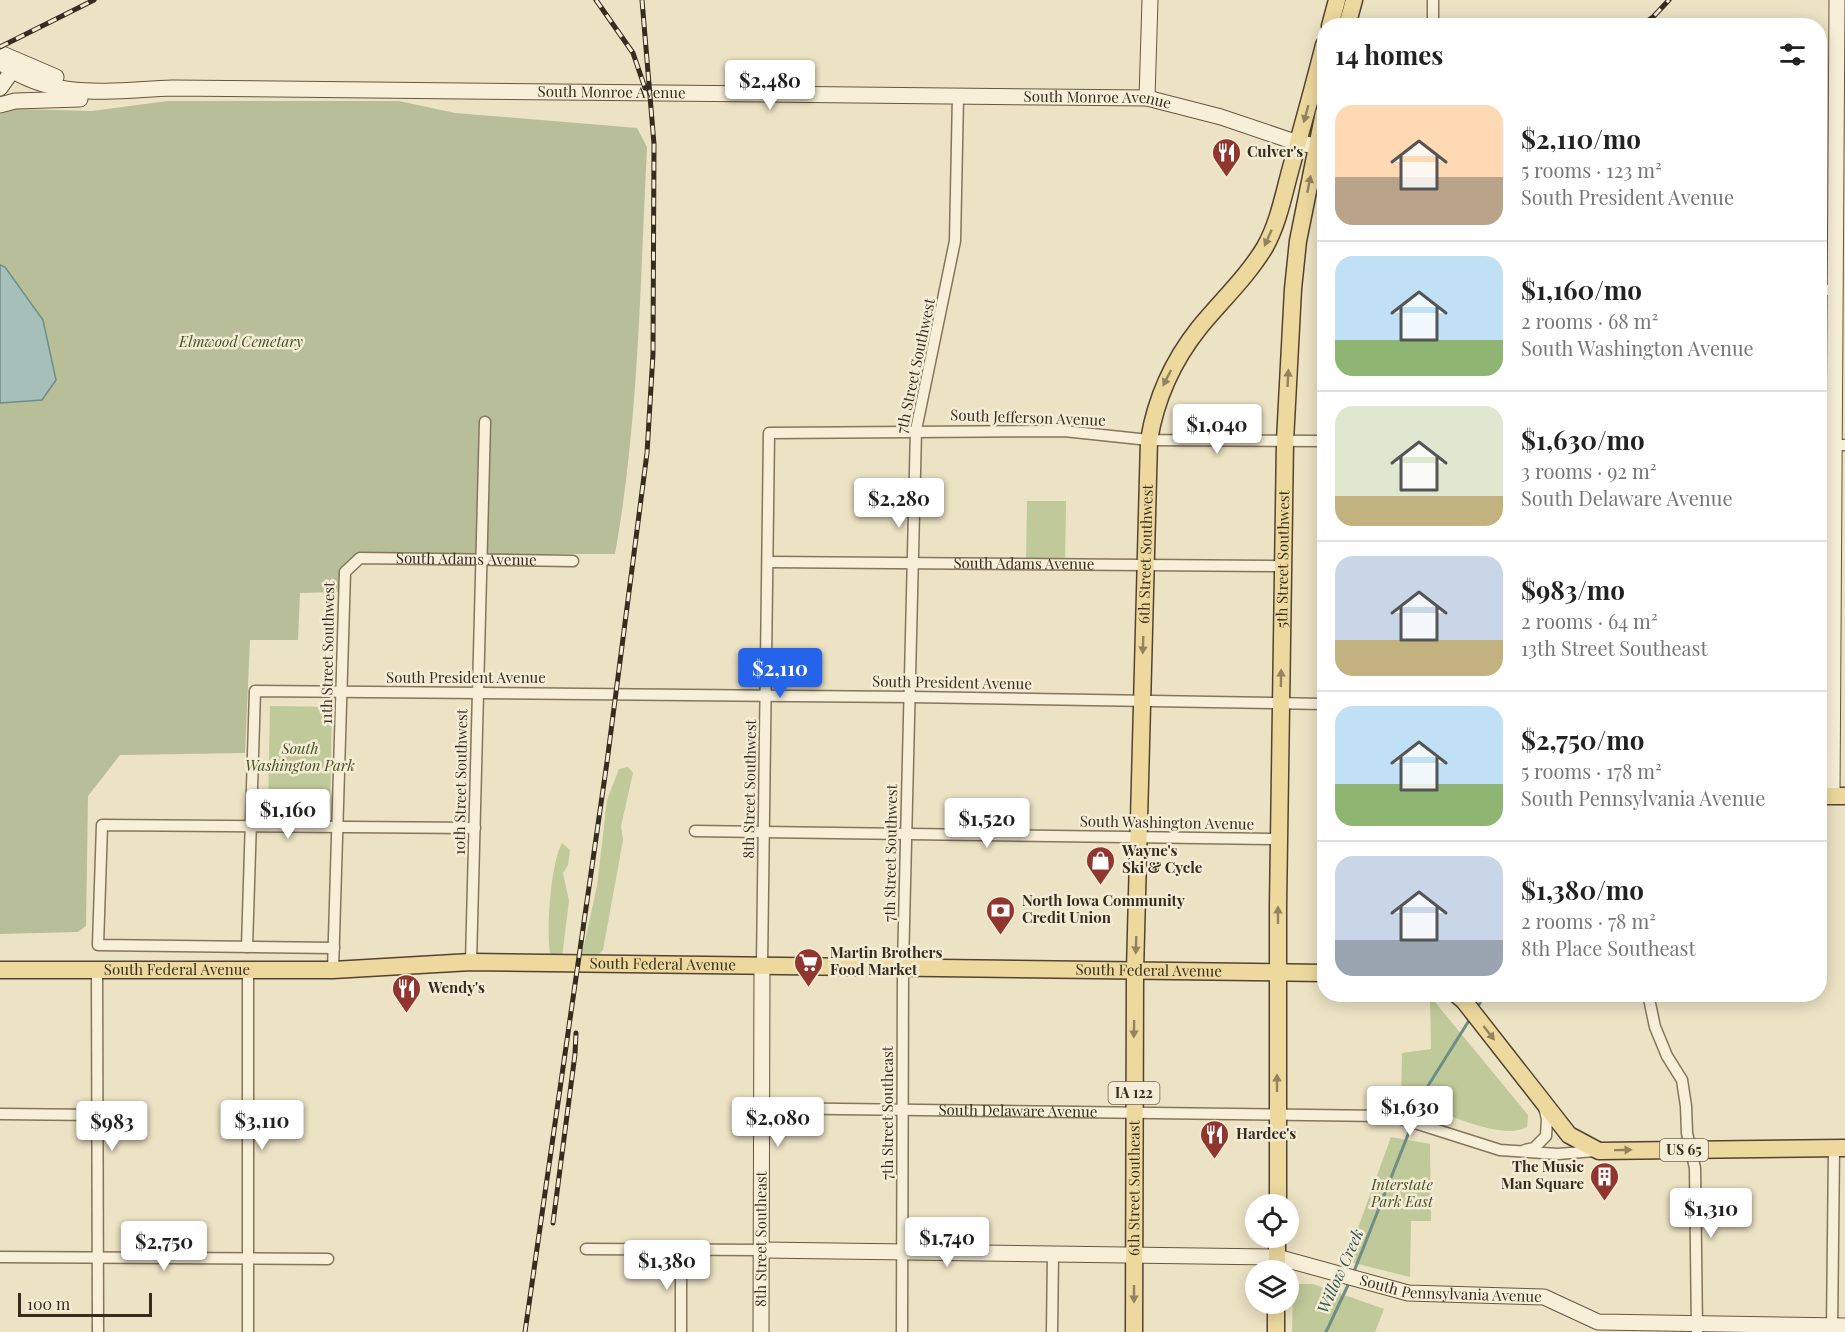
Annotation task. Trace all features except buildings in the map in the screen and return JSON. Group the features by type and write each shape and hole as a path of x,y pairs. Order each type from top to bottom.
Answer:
{"main road":[{"path":"1147,98 1150,0"},
{"path":"1332,18 1337,0"},
{"path":"1349,18 1354,0"},
{"path":"1832,796 1834,335 1829,291 1837,0"},
{"name":"South Monroe Avenue","path":"0,53 16,67 69,90 93,93 108,89 172,88 1147,98 1221,117 1298,143 1317,146"},
{"path":"0,88 16,67"},
{"path":"0,104 21,87 16,67"},
{"name":"6th Street Southwest","path":"1135,971 1149,440 1154,410 1165,382 1180,357 1265,246 1278,216 1317,71"},
{"path":"0,104 15,101 100,99 172,88"},
{"name":"5th Street Southwest","path":"1278,1194 1280,704 1285,441 1293,289 1317,162"},
{"name":"South Federal Avenue","path":"0,970 333,970 471,962 1317,973"},
{"name":"8th Street Southeast","path":"761,1332 762,965"},
{"name":"6th Street Southeast","path":"1134,1332 1135,971"},
{"name":"US 65","path":"1464,1002 1542,1102"},
{"name":"South Delaware Avenue","path":"1542,1102 1569,1135 1599,1151 1839,1148"},
{"name":"South Pennsylvania Avenue","path":"761,1250 1134,1254 1245,1262"},
{"name":"South Pennsylvania Avenue","path":"1299,1267 1326,1270 1408,1293 1544,1297 1598,1322 1697,1329 1836,1328"},
{"path":"1276,1314 1276,1332"}],"street":[{"path":"1433,0 1433,18"},
{"name":"7th Street Southwest","path":"903,966 916,430 955,241 958,96"},
{"name":"10th Street Southwest","path":"471,962 485,422"},
{"name":"South Jefferson Avenue","path":"769,433 916,430 1064,431 1149,440 1317,441"},
{"name":"8th Street Southwest","path":"762,965 769,433"},
{"name":"South Adams Avenue","path":"360,558 573,561"},
{"name":"11th Street Southwest","path":"333,970 345,572 360,558"},
{"name":"South Adams Avenue","path":"768,562 1282,566"},
{"name":"South President Avenue","path":"250,826 255,691 766,695 1317,704"},
{"path":"334,948 98,945 102,825 475,828"},
{"path":"247,947 250,826"},
{"name":"South Washington Avenue","path":"695,831 1279,839"},
{"name":"7th Street Southeast","path":"902,1332 903,966"},
{"path":"97,971 98,1332"},
{"path":"248,971 248,1332"},
{"path":"1649,1002 1654,1027 1667,1056 1682,1080 1695,1168 1697,1329"},
{"path":"1522,1151 1534,1148 1546,1136 1547,1119 1542,1102"},
{"name":"South Delaware Avenue","path":"762,1108 1278,1113 1396,1117 1478,1145 1558,1155 1599,1151"},
{"path":"0,1114 97,1115"},
{"path":"1836,1328 1839,1148"},
{"name":"South Pennsylvania Avenue","path":"586,1249 761,1250"},
{"path":"681,1250 681,1332"},
{"path":"1052,1332 1053,1253"},
{"path":"0,1257 328,1259"}],"green space":[{"name":"Elmwood Cemetary","path":"168,101 399,101 455,113 637,128 647,147 640,300 629,453 615,554 359,554 343,570 339,592 300,593 298,640 250,640 245,753 120,755 88,796 86,926 78,932 0,934 0,114 16,109 92,111"},
{"path":"1027,501 1066,501 1065,564 1026,564"},
{"name":"South Washington Park","path":"270,706 332,707 330,810 268,809"},
{"path":"628,767 633,773 621,826 623,840 603,950 597,956 585,959 582,954 597,886 607,800 619,769"},
{"path":"562,843 570,850 568,865 563,873 569,901 562,957 550,953 549,929 552,880"},
{"path":"1430,1002 1435,1002 1528,1115 1527,1127 1515,1131 1483,1127 1401,1095 1402,1053 1431,1049"},
{"name":"Interstate Park East","path":"1391,1137 1430,1144 1431,1221 1411,1221 1410,1277 1346,1261"},
{"path":"1299,1284 1313,1284 1384,1309 1375,1332 1292,1332 1292,1314 1299,1314"}],"water":[{"path":"0,265 5,267 43,320 56,380 42,400 0,403"}],"waterway":[{"name":"Willow Creek","path":"1827,317 1831,314"},
{"name":"Willow Creek","path":"1477,1008 1480,1002"},
{"name":"Willow Creek","path":"1353,1274 1426,1089 1470,1019"},
{"name":"Willow Creek","path":"1326,1332 1349,1283"}],"railway":[{"path":"0,47 94,0"},
{"path":"596,0 633,53 645,88"},
{"path":"525,1332 607,762 647,453 653,354 654,144 642,0"},
{"path":"1652,18 1669,0"},
{"path":"553,1223 576,1033"}],"place":[{"name":"Culver's","path":"1226,178"},
{"name":"Wayne's Ski & Cycle","path":"1101,886"},
{"name":"North Iowa Community Credit Union","path":"1001,936"},
{"name":"Martin Brothers Food Market","path":"809,988"},
{"name":"Wendy's","path":"407,1014"},
{"name":"Hardee's","path":"1215,1160"},
{"name":"The Music Man Square","path":"1605,1202"}]}
